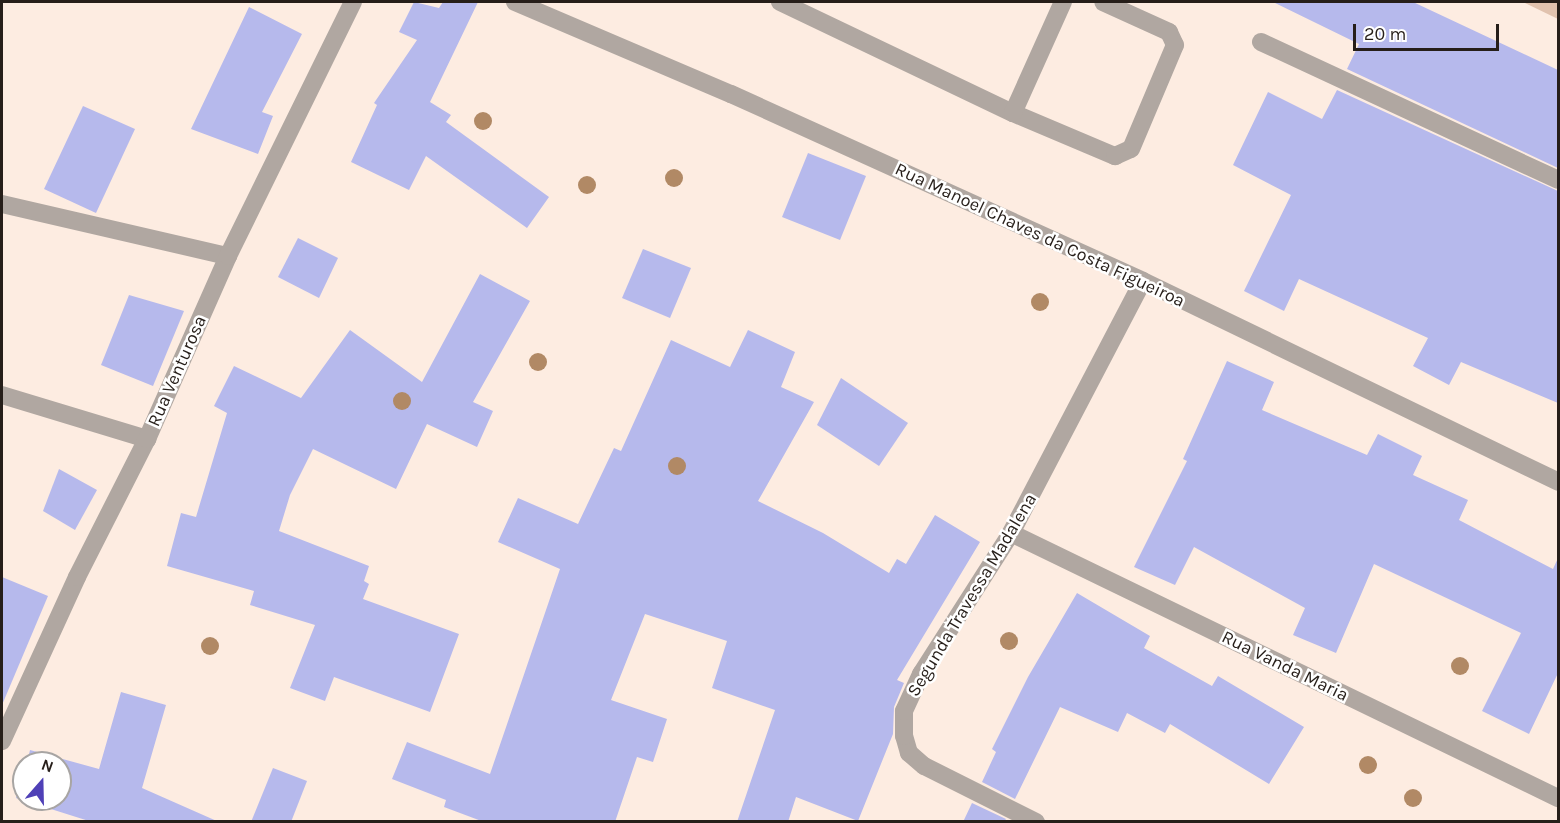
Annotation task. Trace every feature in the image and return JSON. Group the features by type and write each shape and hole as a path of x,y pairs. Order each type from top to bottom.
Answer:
{"street":[{"name":"Rua Venturosa","path":"2,741 77,577 147,439 228,256 353,2"},
{"name":"Rua Manoel Chaves da Costa Figueiroa","path":"515,2 731,94 1143,281 1558,482"},
{"path":"780,2 1013,113 1115,156 1131,149 1175,45 1174,36 1102,2"},
{"path":"1013,113 1063,2"},
{"path":"1261,42 1558,180"},
{"path":"2,204 228,256"},
{"name":"Segunda Travessa Madalena","path":"1036,822 924,766 909,753 904,736 904,711 921,674 1011,533 1143,281"},
{"path":"2,394 147,439"},
{"name":"Rua Vanda Maria","path":"1011,533 1558,798"}],"shaded area":[{"path":"1523,2 1558,2 1558,19"}],"building":[{"path":"414,2 439,8 443,2 478,2 430,102 451,115 446,122 549,197 527,228 426,156 409,190 351,162 377,105 374,103 417,40 399,32"},
{"path":"1273,2 1413,2 1558,70 1558,168 1347,69 1359,44"},
{"path":"249,7 302,34 262,112 273,116 258,154 191,129"},
{"path":"1337,90 1558,191 1558,403 1461,362 1449,385 1413,366 1428,338 1299,279 1284,311 1244,291 1291,195 1233,165 1268,92 1322,119"},
{"path":"83,106 135,129 96,213 44,189"},
{"path":"808,153 866,176 840,240 782,217"},
{"path":"298,238 338,258 319,298 278,277"},
{"path":"643,249 691,268 670,318 622,298"},
{"path":"480,274 530,301 473,402 493,411 477,447 427,424 396,489 313,449 290,495 279,531 369,566 364,581 369,584 363,599 459,634 430,712 334,677 325,701 290,688 315,625 250,605 254,591 167,566 181,513 196,517 227,413 214,406 234,366 301,398 350,330 422,382"},
{"path":"129,295 184,311 153,386 101,365"},
{"path":"748,330 795,352 781,387 814,402 758,501 823,533 889,573 897,559 906,564 935,515 980,542 897,680 904,683 894,707 893,734 858,821 796,797 788,822 737,822 775,710 712,688 727,641 645,614 611,700 667,719 653,762 637,757 615,822 484,822 444,807 446,800 392,779 407,742 490,774 560,569 498,542 518,498 578,524 614,448 621,451 671,340 730,367"},
{"path":"1227,361 1274,382 1262,410 1367,455 1378,434 1422,456 1413,475 1468,500 1459,520 1553,569 1558,558 1558,673 1529,734 1482,711 1521,633 1374,564 1336,653 1293,635 1305,608 1194,547 1175,585 1134,567 1187,461 1183,459"},
{"path":"841,378 908,423 879,466 817,425"},
{"path":"59,469 97,490 75,530 43,511"},
{"path":"2,577 48,596 2,705"},
{"path":"1077,593 1150,636 1144,648 1212,686 1218,676 1304,727 1269,784 1170,724 1165,733 1127,713 1118,732 1060,707 1015,799 982,782 996,752 992,749 1028,677"},
{"path":"121,692 166,705 142,788 219,822 92,822 57,811 72,811 72,762 99,769"},
{"path":"273,768 307,781 291,822 251,822"},
{"path":"972,803 1006,819 1004,822 963,822"}]}
